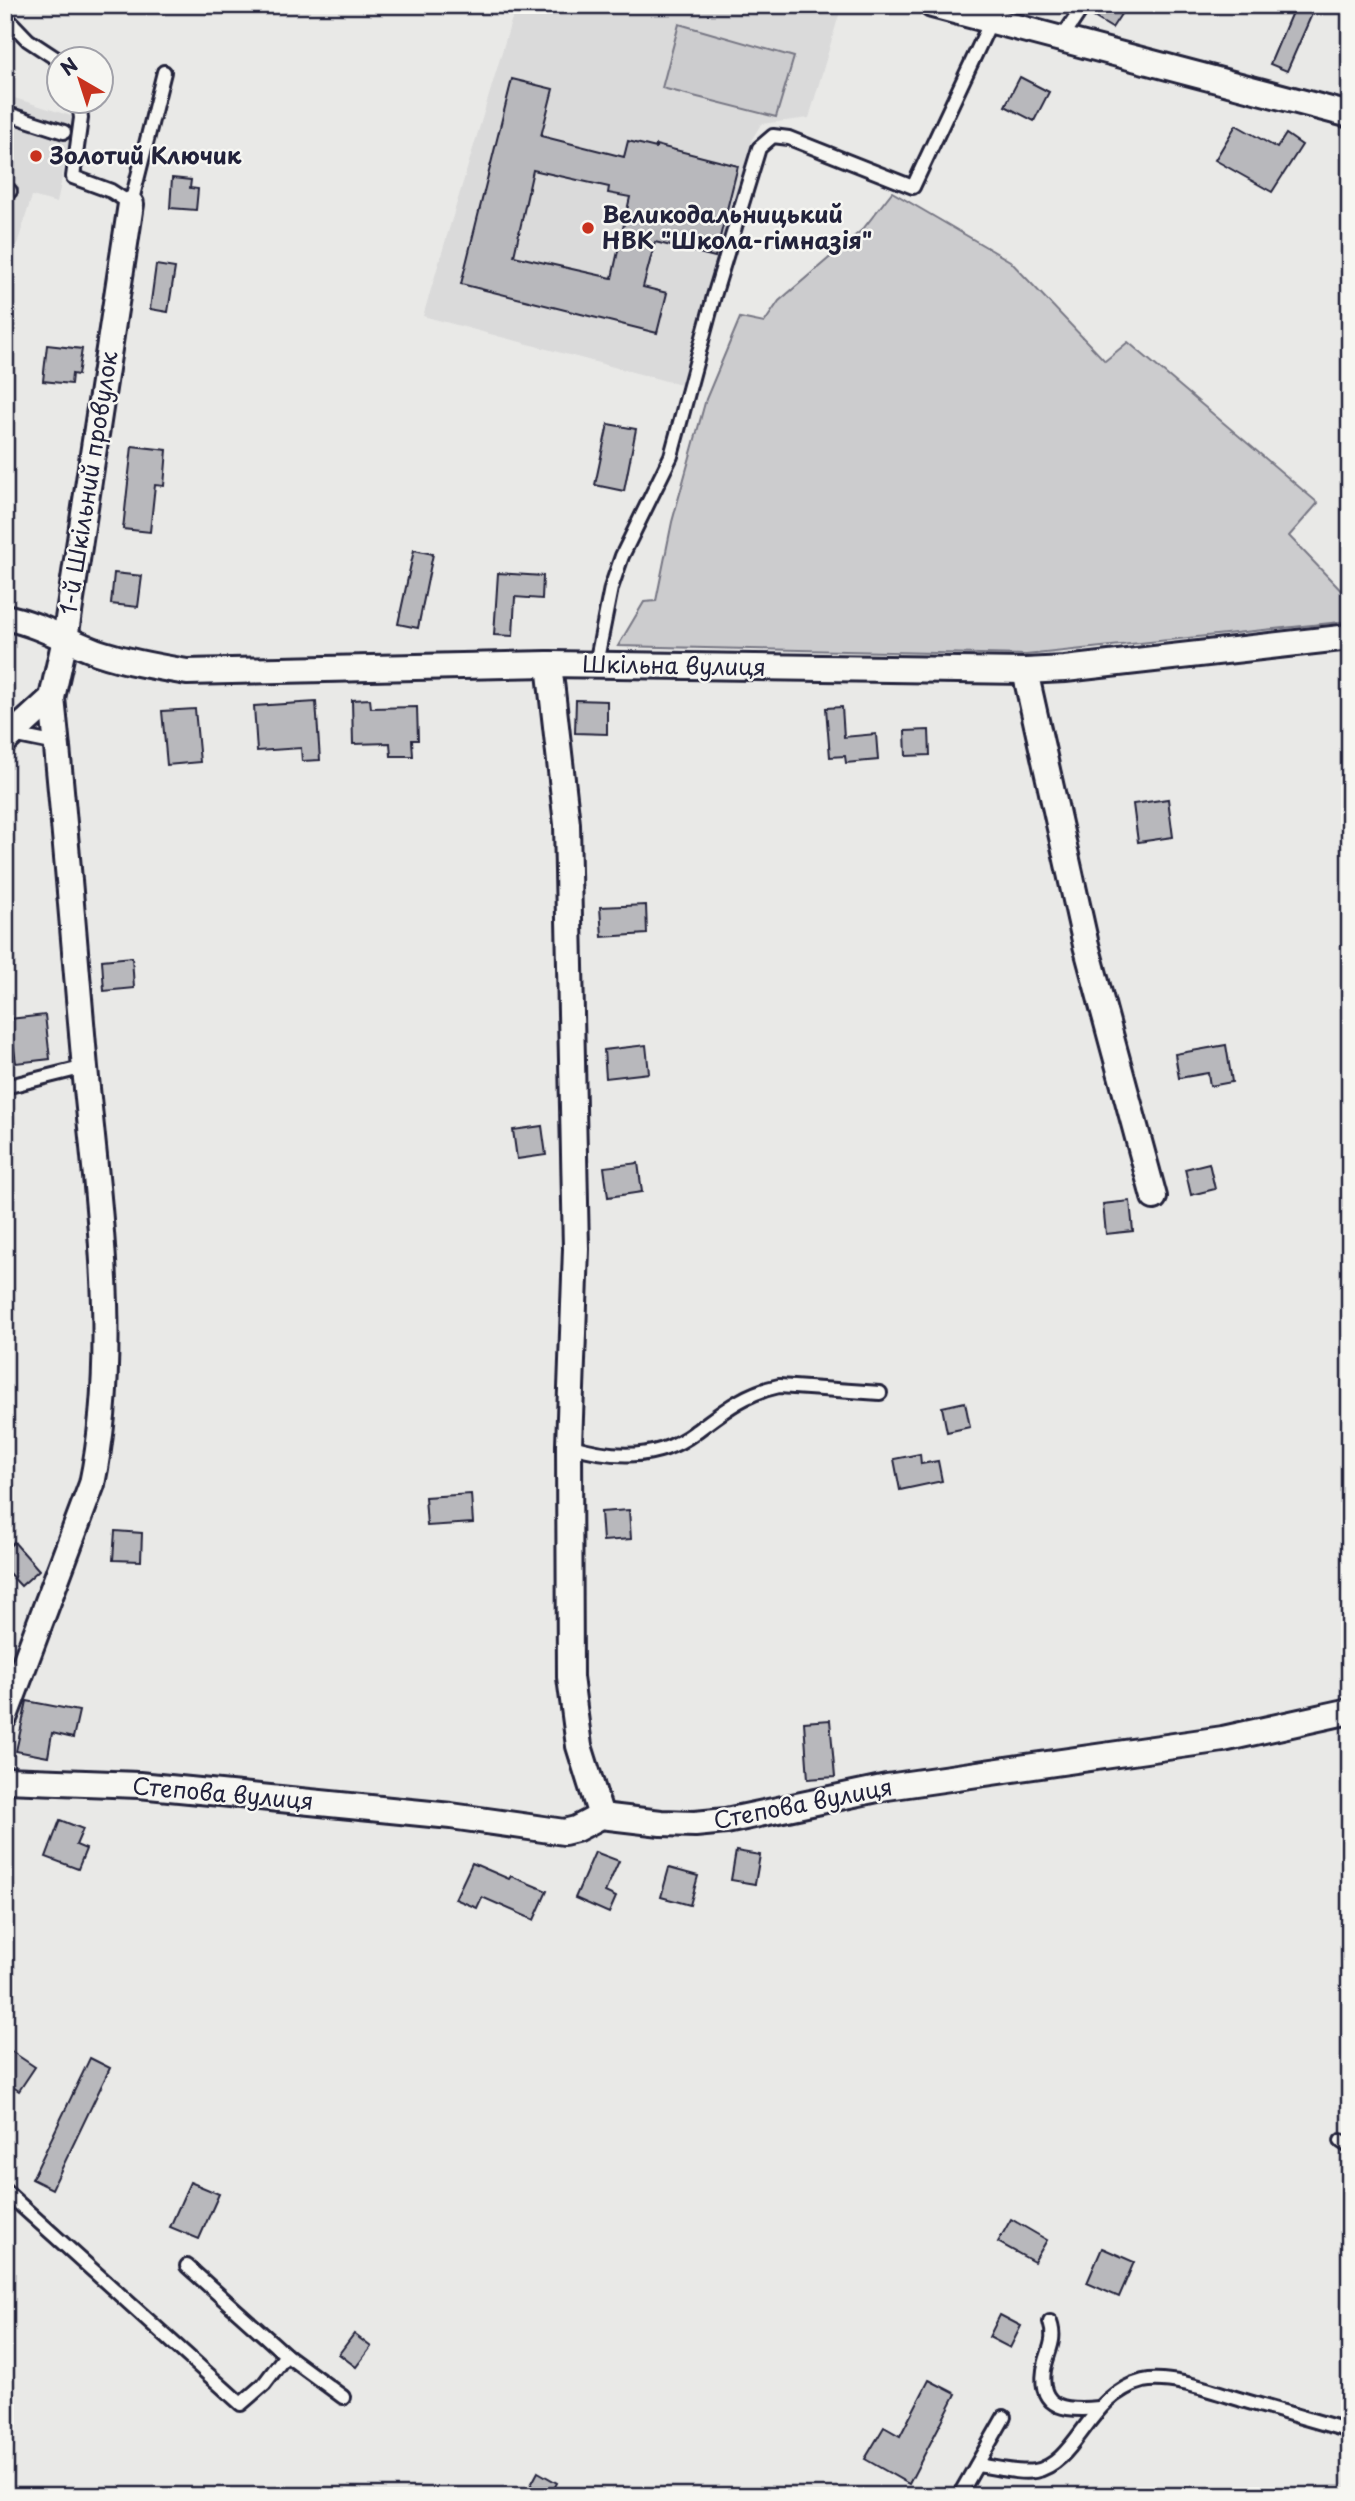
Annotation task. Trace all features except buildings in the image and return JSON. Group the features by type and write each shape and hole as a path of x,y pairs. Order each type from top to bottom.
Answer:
{"street":[{"path":"933,5 1350,115"},
{"name":"1-й Шкільний провулок","path":"5,1716 92,1484 102,1426 105,1378 104,1307 95,1169 52,698 65,639 131,204"},
{"name":"Шкільна вулиця","path":"5,617 27,622 135,664 187,672 550,664 1025,671 1065,669 1350,637"},
{"path":"550,664 568,838 576,1249 569,1445 570,1677 579,1746 601,1816"},
{"path":"1025,671 1086,945 1154,1197"},
{"path":"9,738 52,698"},
{"name":"Степова вулиця","path":"5,1780 139,1785 451,1816 564,1832 601,1816 661,1823 726,1821 887,1787 1223,1739 1350,1711"}],"lane":[{"path":"1062,38 1084,5"},
{"path":"5,16 28,40 46,52"},
{"path":"596,664 611,588 622,556 671,456 714,296 759,148 773,136 789,138 913,187 991,21"},
{"path":"81,116 73,177 111,191 131,204 164,72"},
{"path":"5,114 64,132"},
{"path":"9,738 57,744"},
{"path":"5,1087 85,1067"},
{"path":"569,1445 593,1453 611,1455 654,1451 691,1436 747,1396 762,1389 779,1386 880,1393"},
{"path":"5,2191 241,2404 264,2384 286,2355"},
{"path":"187,2266 286,2355 343,2397"},
{"path":"1051,2322 1055,2334 1044,2370 1044,2384 1048,2395 1064,2409 1099,2408"},
{"path":"977,2465 1031,2472 1053,2464 1099,2408 1122,2390 1146,2381 1160,2380 1194,2386 1350,2431"},
{"path":"959,2496 1004,2417"}],"shaded area":[{"name":"Великодальницький НВК \"Школа-гімназія\"","path":"516,5 829,5 841,8 809,118 761,124 752,139 681,385 423,316"},
{"path":"679,24 794,57 776,117 662,88"},
{"name":"Золотий Ключик","path":"5,95 46,108 46,116 74,117 57,203 32,196 5,283"},
{"path":"892,192 1010,261 1105,361 1128,342 1318,503 1289,536 1350,600 1350,621 1026,655 618,646 644,602 656,601 672,522 706,399 740,318 764,323 779,301 863,229"}],"place":[{"name":"Золотий Ключик","path":"36,156"},
{"name":"Великодальницький НВК \"Школа-гімназія\"","path":"588,228"}]}
